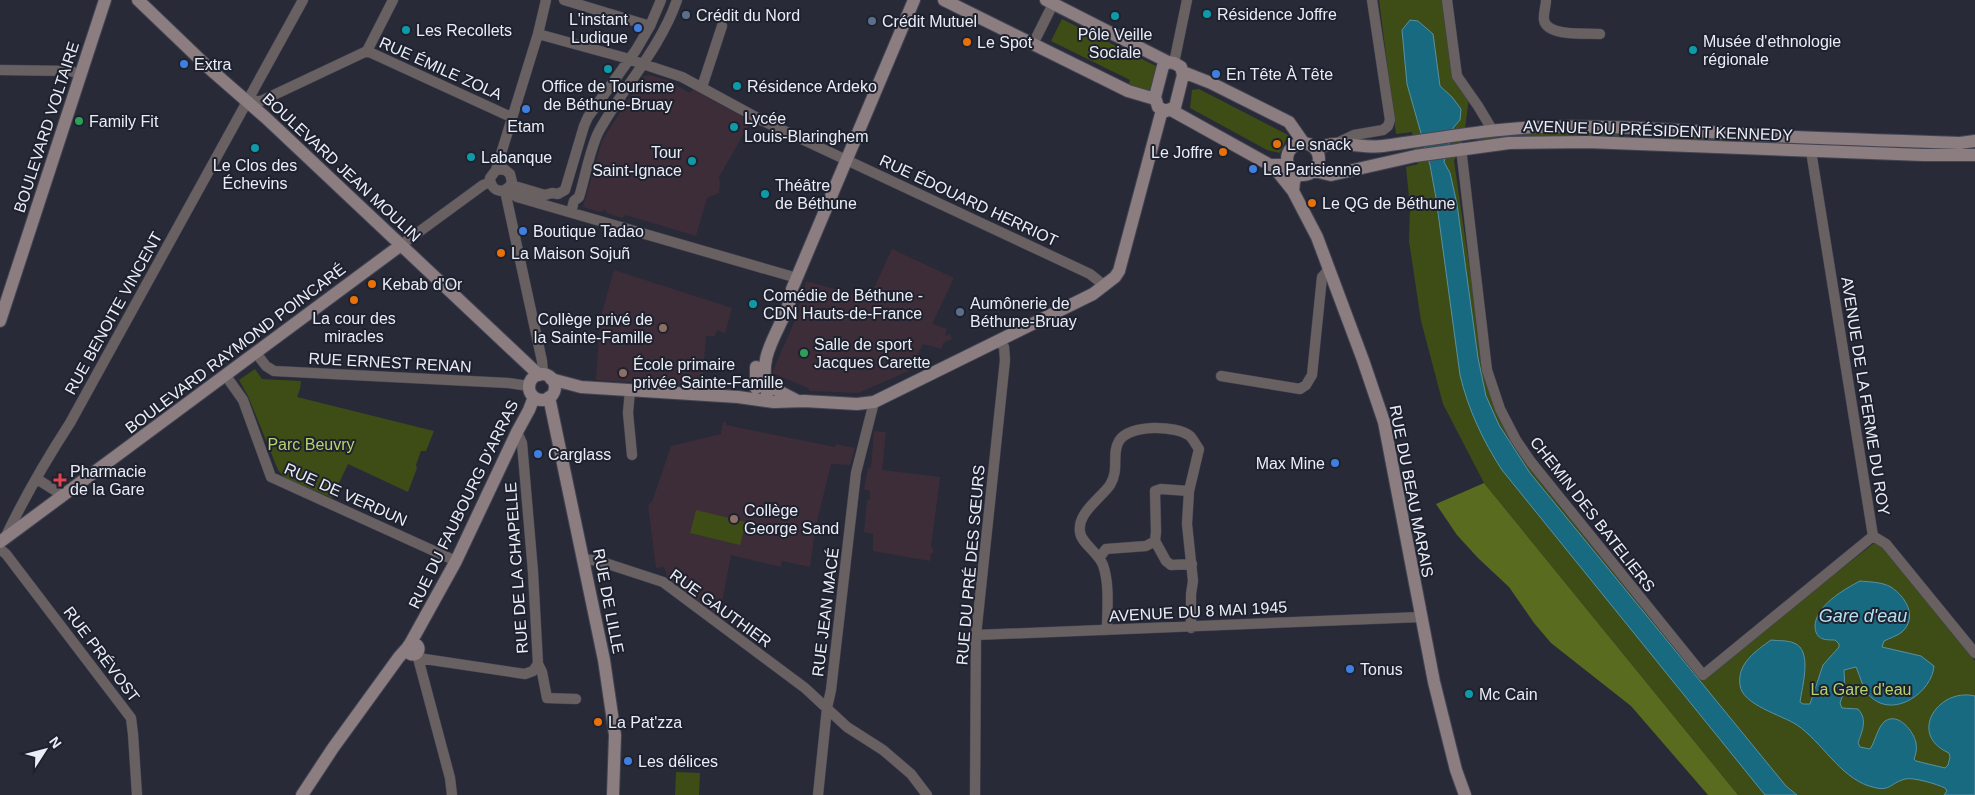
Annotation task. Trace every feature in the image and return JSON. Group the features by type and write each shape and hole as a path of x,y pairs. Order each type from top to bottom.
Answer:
{"main road":[{"name":"BOULEVARD VOLTAIRE","path":"0,321 104,0"},
{"name":"BOULEVARD JEAN MOULIN","path":"138,0 523,359 541,388"},
{"path":"761,392 764,364 770,345 792,298 794,283 914,0"},
{"path":"944,0 1162,106 1273,166 1306,175 1317,168 1319,158 1316,149 1310,144 1303,142 1289,122 1050,2"},
{"path":"541,388 570,385 738,397 761,392 796,399 857,404 874,402 1092,294 1105,286 1119,271 1162,106 1163,66 1175,66"},
{"path":"1162,106 1175,107 1175,66"},
{"name":"AVENUE DU PRÉSIDENT KENNEDY","path":"1316,149 1324,145 1336,144 1372,148 1473,133 1540,128 1620,128 1807,138 1960,143 1975,141"},
{"name":"AVENUE DE LA FERME DU ROY","path":"1807,138 1811,151"},
{"path":"1293,191 1292,170 1287,156 1291,148 1303,142"},
{"name":"AVENUE DU PRÉSIDENT KENNEDY","path":"1314,171 1331,175 1415,156 1509,143 1587,142 1975,156"},
{"name":"RUE DU BEAU MARAIS","path":"1273,166 1293,191 1311,224 1363,360 1384,422 1436,690 1456,770 1466,795"},
{"name":"BOULEVARD RAYMOND POINCARÉ","path":"2,544 62,497 401,246"},
{"name":"RUE DU FAUBOURG D'ARRAS","path":"414,650 421,626 456,561 517,432 541,388"},
{"name":"RUE DE LILLE","path":"541,388 553,415 584,559 611,701 615,735 613,795"},
{"path":"302,795 399,656 414,650"}],"street":[{"name":"RUE BENOITE VINCENT","path":"2,544 40,470 70,423 303,0"},
{"path":"367,51 394,0"},
{"path":"546,0 538,34 496,170 491,175 490,182 495,190 509,186 547,190 558,194 562,192 568,185 584,126 594,108 636,50 650,26 661,0"},
{"path":"564,0 650,26"},
{"path":"571,212 574,201 579,197 595,143 607,118 644,65 666,29 678,0"},
{"path":"1175,66 1187,0"},
{"path":"1336,144 1354,135 1383,130 1388,126 1390,120 1372,0"},
{"path":"1447,0 1457,76 1478,106 1492,131"},
{"path":"1546,0 1544,20 1547,27 1555,32 1600,34"},
{"path":"1033,44 1050,2"},
{"path":"702,87 722,26"},
{"name":"RUE ÉDOUARD HERRIOT","path":"538,34 682,77 763,121 846,158 1090,274 1105,286"},
{"name":"RUE ÉMILE ZOLA","path":"248,101 261,101 367,51 511,117"},
{"path":"0,70 70,71 80,74"},
{"path":"594,108 598,116 607,118"},
{"name":"CHEMIN DES BATELIERS","path":"1457,149 1487,370 1500,409 1516,440 1531,462 1702,675 1873,536"},
{"name":"AVENUE DE LA FERME DU ROY","path":"1811,151 1873,536 1886,544 1975,653"},
{"path":"496,170 500,168 508,171 541,388"},
{"name":"BOULEVARD RAYMOND POINCARÉ","path":"401,246 482,185 490,182"},
{"path":"509,186 517,197 571,212 794,283"},
{"path":"1222,376 1300,389 1306,385 1312,375 1322,277 1329,269"},
{"name":"RUE DU PRÉ DES SŒURS","path":"975,795 976,635 1005,360 1004,347 998,341"},
{"name":"RUE ERNEST RENAN","path":"256,353 266,366 274,371 508,383 541,388"},
{"name":"RUE DE VERDUN","path":"226,376 243,400 271,477 456,561"},
{"path":"630,390 628,413 632,455"},
{"name":"RUE JEAN MACÉ","path":"818,795 826,708 831,690 856,473 874,402"},
{"path":"1107,630 1106,580 1103,565 1096,552 1086,543 1080,532 1082,519 1111,484 1116,471 1115,454 1119,440 1131,432 1147,428 1168,428 1189,436 1199,448 1189,492 1187,524 1193,581 1191,628"},
{"name":"RUE DE LA CHAPELLE","path":"414,650 472,667 525,674 533,671 538,664 533,572 523,453 522,443 517,432"},
{"path":"37,479 62,497"},
{"path":"1189,492 1161,489 1155,491 1155,541 1166,561 1172,565 1192,564"},
{"path":"1099,558 1106,549 1146,546 1155,541"},
{"name":"RUE PRÉVOST","path":"2,544 6,554 131,718 137,795"},
{"name":"RUE GAUTHIER","path":"584,559 599,561 663,582 805,688 847,727 883,750 910,774 927,795"},
{"name":"AVENUE DU 8 MAI 1945","path":"976,635 1191,628 1302,621 1421,617"},
{"path":"414,650 450,778 452,795"},
{"path":"538,664 542,672 547,698 576,699"}],"shaded area":[{"path":"649,75 667,80 690,93 693,89 751,121 719,177 719,193 707,198 696,236 626,215 622,218 607,213 605,209 600,212 583,207 602,141 643,76"},
{"path":"892,249 954,278 932,324 947,329 945,336 950,334 952,339 943,343 942,349 923,344 909,371 858,393 810,391 808,388 772,373 800,309 798,308 806,281 869,299"},
{"name":"Collège privé de la Sainte-Famille","path":"614,270 732,308 725,333 717,330 715,336 706,336 702,387 596,380 600,320"},
{"name":"Collège George Sand","path":"723,422 726,422 726,425 835,447 836,444 855,448 850,465 831,464 815,530 810,567 782,561 781,567 731,555 719,619 668,580 664,567 656,568 648,505 652,502 671,446 721,434"},
{"name":"Collège George Sand","path":"874,431 886,432 882,470 940,477 931,547 933,548 933,553 931,553 930,561 873,551 873,534 864,532 867,501 870,499 870,491 864,489 868,468 871,468"}],"green space":[{"name":"La Gare d'eau","path":"1379,0 1444,0 1455,80 1469,98 1464,136 1454,161 1483,360 1507,429 1701,678 1877,541 1975,661 1975,795 1738,795 1484,483 1443,404 1421,321 1409,241 1410,207 1406,167 1418,164 1412,132 1396,134"},
{"path":"1062,19 1156,66 1150,94 1128,87 1130,80 1051,41"},
{"path":"1199,89 1288,135 1280,153 1267,150 1190,108 1192,90"},
{"path":"1616,132 1621,138 1478,141 1478,139 1503,135"},
{"path":"1642,133 1712,136 1794,146 1633,139"},
{"name":"Parc Beuvry","path":"255,369 262,379 301,381 297,397 434,431 426,451 421,451 408,492 348,464 332,498 285,478 278,470 248,396 239,380"},
{"path":"1484,483 1738,795 1708,795 1631,706 1551,643 1534,623 1509,587 1457,535 1436,504"},
{"path":"696,510 746,522 740,545 690,533"},
{"path":"676,772 700,773 699,795 675,795"}],"water":[{"path":"1410,20 1418,21 1433,34 1440,86 1461,109 1460,120 1453,128 1444,162 1450,173 1457,204 1478,358 1486,396 1499,425 1530,473 1786,786 1797,795 1765,795 1502,470 1482,436 1467,400 1460,375 1430,165 1407,84 1402,30"},
{"name":"Gare d'eau","path":"1860,581 1880,583 1891,587 1901,596 1910,614 1907,626 1902,632 1884,641 1882,647 1921,656 1934,666 1932,676 1920,693 1901,704 1891,705 1881,703 1869,695 1864,688 1856,667 1844,670 1845,689 1840,703 1842,708 1858,709 1863,717 1858,743 1860,747 1870,749 1882,724 1890,719 1895,719 1905,724 1915,739 1916,753 1914,759 1916,761 1945,768 1950,757 1949,753 1937,745 1930,735 1929,725 1932,714 1939,705 1949,699 1962,695 1975,696 1975,795 1944,795 1947,791 1945,788 1914,779 1905,779 1882,789 1869,786 1849,775 1815,740 1797,725 1755,704 1742,692 1740,685 1741,670 1749,658 1771,640 1788,641 1800,647 1803,653 1805,670 1800,702 1810,704 1823,665 1839,647 1835,640 1825,639 1817,635 1816,619 1831,600"}],"place":[{"name":"Résidence Joffre","path":"1207,14"},
{"name":"Crédit du Nord","path":"686,15"},
{"name":"Pôle Veille Sociale","path":"1115,16"},
{"name":"Crédit Mutuel","path":"872,21"},
{"name":"L'instant Ludique","path":"638,28"},
{"name":"Les Recollets","path":"406,30"},
{"name":"Le Spot","path":"967,42"},
{"name":"Musée d'ethnologie régionale","path":"1693,50"},
{"name":"Extra","path":"184,64"},
{"name":"Office de Tourisme de Béthune-Bruay","path":"608,69"},
{"name":"En Tête À Tête","path":"1216,74"},
{"name":"Résidence Ardeko","path":"737,86"},
{"name":"Etam","path":"526,109"},
{"name":"Family Fit","path":"79,121"},
{"name":"Lycée Louis-Blaringhem","path":"734,127"},
{"name":"Le snack","path":"1277,144"},
{"name":"Le Clos des Échevins","path":"255,148"},
{"name":"Le Joffre","path":"1223,152"},
{"name":"Labanque","path":"471,157"},
{"name":"Tour Saint-Ignace","path":"692,161"},
{"name":"La Parisienne","path":"1253,169"},
{"name":"Théâtre de Béthune","path":"765,194"},
{"name":"Le QG de Béthune","path":"1312,203"},
{"name":"Boutique Tadao","path":"523,231"},
{"name":"La Maison Sojuñ","path":"501,253"},
{"name":"Kebab d'Or","path":"372,284"},
{"name":"La cour des miracles","path":"354,300"},
{"name":"Comédie de Béthune - CDN Hauts-de-France","path":"753,304"},
{"name":"Aumônerie de Béthune-Bruay","path":"960,312"},
{"name":"Collège privé de la Sainte-Famille","path":"663,328"},
{"name":"Salle de sport Jacques Carette","path":"804,353"},
{"name":"École primaire privée Sainte-Famille","path":"623,373"},
{"name":"Carglass","path":"538,454"},
{"name":"Max Mine","path":"1335,463"},
{"name":"Pharmacie de la Gare","path":"60,480"},
{"name":"Collège George Sand","path":"734,519"},
{"name":"Tonus","path":"1350,669"},
{"name":"Mc Cain","path":"1469,694"},
{"name":"La Pat'zza","path":"598,722"},
{"name":"Les délices","path":"628,761"}]}
